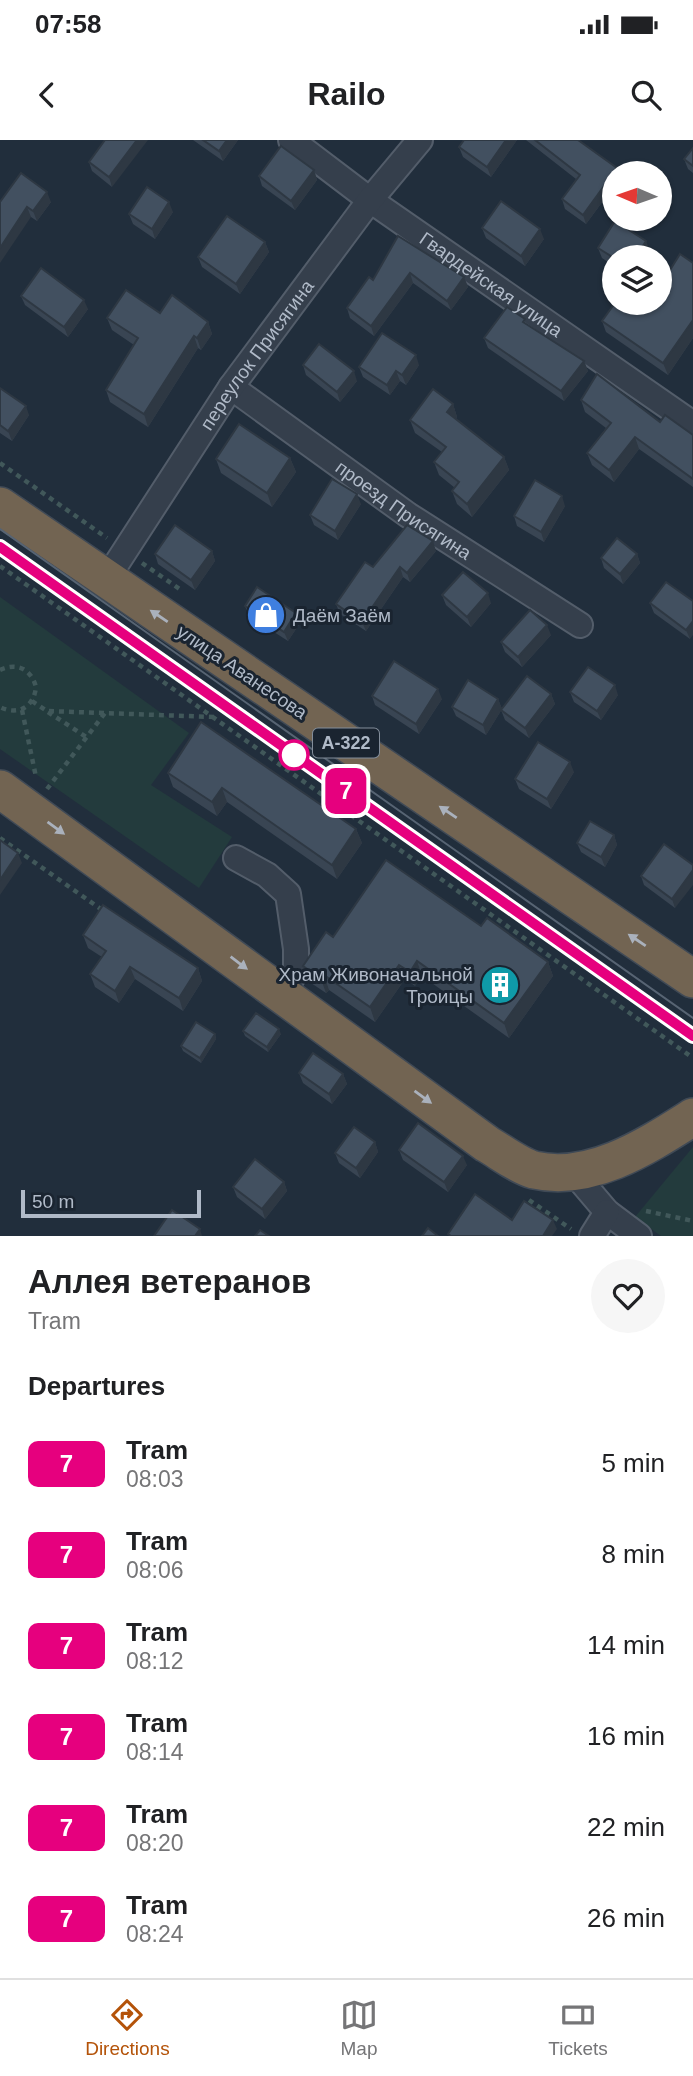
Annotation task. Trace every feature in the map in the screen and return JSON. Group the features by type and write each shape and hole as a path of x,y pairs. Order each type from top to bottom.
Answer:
{"highway":[{"name":"улица Аванесова","path":"0,506 693,979"},
{"path":"0,789 487,1144 533,1170 574,1172 624,1157 680,1125"}],"street":[{"name":"Гвардейская улица","path":"290,140 370,200 693,425"},
{"name":"переулок Присягина","path":"106,580 231,387 370,200 420,140"},
{"name":"проезд Присягина","path":"231,387 408,515 580,625"},
{"path":"236,858 267,875 288,894 296,949 296,971 282,995"},
{"path":"680,1125 693,1106"},
{"path":"574,1172 624,1224 592,1236"}],"path":[{"path":"0,565 693,1058"},
{"path":"0,670 16,666 30,673 36,687 32,702 22,710 7,711 0,707"},
{"path":"32,702 86,737"},
{"path":"22,710 38,786"},
{"path":"47,711 214,717"},
{"path":"41,799 105,713"},
{"path":"624,1224 637,1209 693,1221"}],"green space":[{"path":"0,597 189,733 151,785 232,837 199,888 0,749"},
{"path":"693,1147 693,1236 661,1236 635,1217"}],"building":[{"path":"105,140 137,140 109,177 89,162"},
{"path":"203,140 227,140 219,151"},
{"path":"464,140 506,140 487,167 459,147"},
{"path":"535,140 578,140 607,161 602,161 602,189 583,215 562,199 580,175"},
{"path":"281,146 314,170 291,201 259,176"},
{"path":"693,148 693,166 684,159"},
{"path":"21,173 47,192 33,211 27,207 0,248 0,202"},
{"path":"147,187 169,202 152,229 129,214"},
{"path":"501,201 540,229 521,256 482,228"},
{"path":"227,216 265,242 236,284 198,257"},
{"path":"609,231 630,231 646,241 644,245 602,245 602,250 598,248"},
{"path":"398,236 464,277 447,301 410,273 371,326 347,308 369,277 373,280"},
{"path":"680,254 693,263 693,320 663,363 602,321 606,315 672,315 672,267"},
{"path":"41,268 84,300 64,327 21,296"},
{"path":"126,290 160,313 172,295 208,322 197,338 194,336 144,414 106,390 138,338 107,318"},
{"path":"507,307 525,319 523,322 584,361 561,391 484,338"},
{"path":"382,333 416,355 402,375 396,371 387,385 359,367"},
{"path":"319,344 354,371 337,392 303,365"},
{"path":"597,374 660,422 665,415 693,435 693,479 635,437 609,470 587,453 611,423 581,400"},
{"path":"0,388 26,406 8,431 0,425"},
{"path":"433,389 453,404 447,412 504,457 467,504 452,491 459,482 434,462 446,447 410,420"},
{"path":"239,424 290,458 267,493 216,459"},
{"path":"332,479 357,494 335,531 310,515"},
{"path":"535,480 562,496 541,532 514,516"},
{"path":"175,525 212,551 191,580 155,554"},
{"path":"407,525 433,541 407,573 400,567 362,622 336,604 365,562 373,567"},
{"path":"617,538 637,554 620,574 601,558"},
{"path":"463,572 488,593 467,617 442,595"},
{"path":"666,582 693,601 693,621 686,630 650,603"},
{"path":"257,587 296,613 284,632 245,606"},
{"path":"530,610 547,625 518,657 501,642"},
{"path":"394,661 438,689 416,724 372,696"},
{"path":"588,667 615,685 597,711 570,692"},
{"path":"527,676 551,694 525,728 501,710"},
{"path":"468,680 498,699 483,725 452,707"},
{"path":"201,722 356,829 332,865 222,788 212,802 168,773"},
{"path":"538,742 570,762 547,799 515,779"},
{"path":"590,821 614,835 601,857 577,843"},
{"path":"0,840 18,853 0,880"},
{"path":"664,844 693,865 693,870 672,899 641,876"},
{"path":"386,860 481,926 487,918 548,962 504,1023 417,961 410,972 399,965 370,1007 324,975 321,979 303,966 326,932 333,937"},
{"path":"103,905 198,968 179,998 130,967 115,991 90,974 106,951 83,935"},
{"path":"256,1013 279,1029 267,1047 243,1031"},
{"path":"196,1022 215,1034 200,1058 181,1046"},
{"path":"313,1053 343,1074 329,1094 299,1073"},
{"path":"418,1123 463,1156 444,1182 399,1150"},
{"path":"354,1127 375,1142 356,1168 335,1153"},
{"path":"255,1159 284,1182 262,1209 233,1187"},
{"path":"475,1194 512,1220 524,1201 553,1220 543,1236 451,1236 448,1234"},
{"path":"172,1210 200,1229 195,1236 154,1236"},
{"path":"428,1228 438,1236 422,1236"},
{"path":"260,1230 269,1236 255,1236"}],"tram line":[{"path":"0,529 693,1018"},
{"path":"0,547 693,1036"},
{"name":"7","path":"0,547 693,1036"}],"place":[{"name":"Даём Заём","path":"266,615"},
{"name":"Храм Живоначальной Троицы","path":"500,985"}]}
